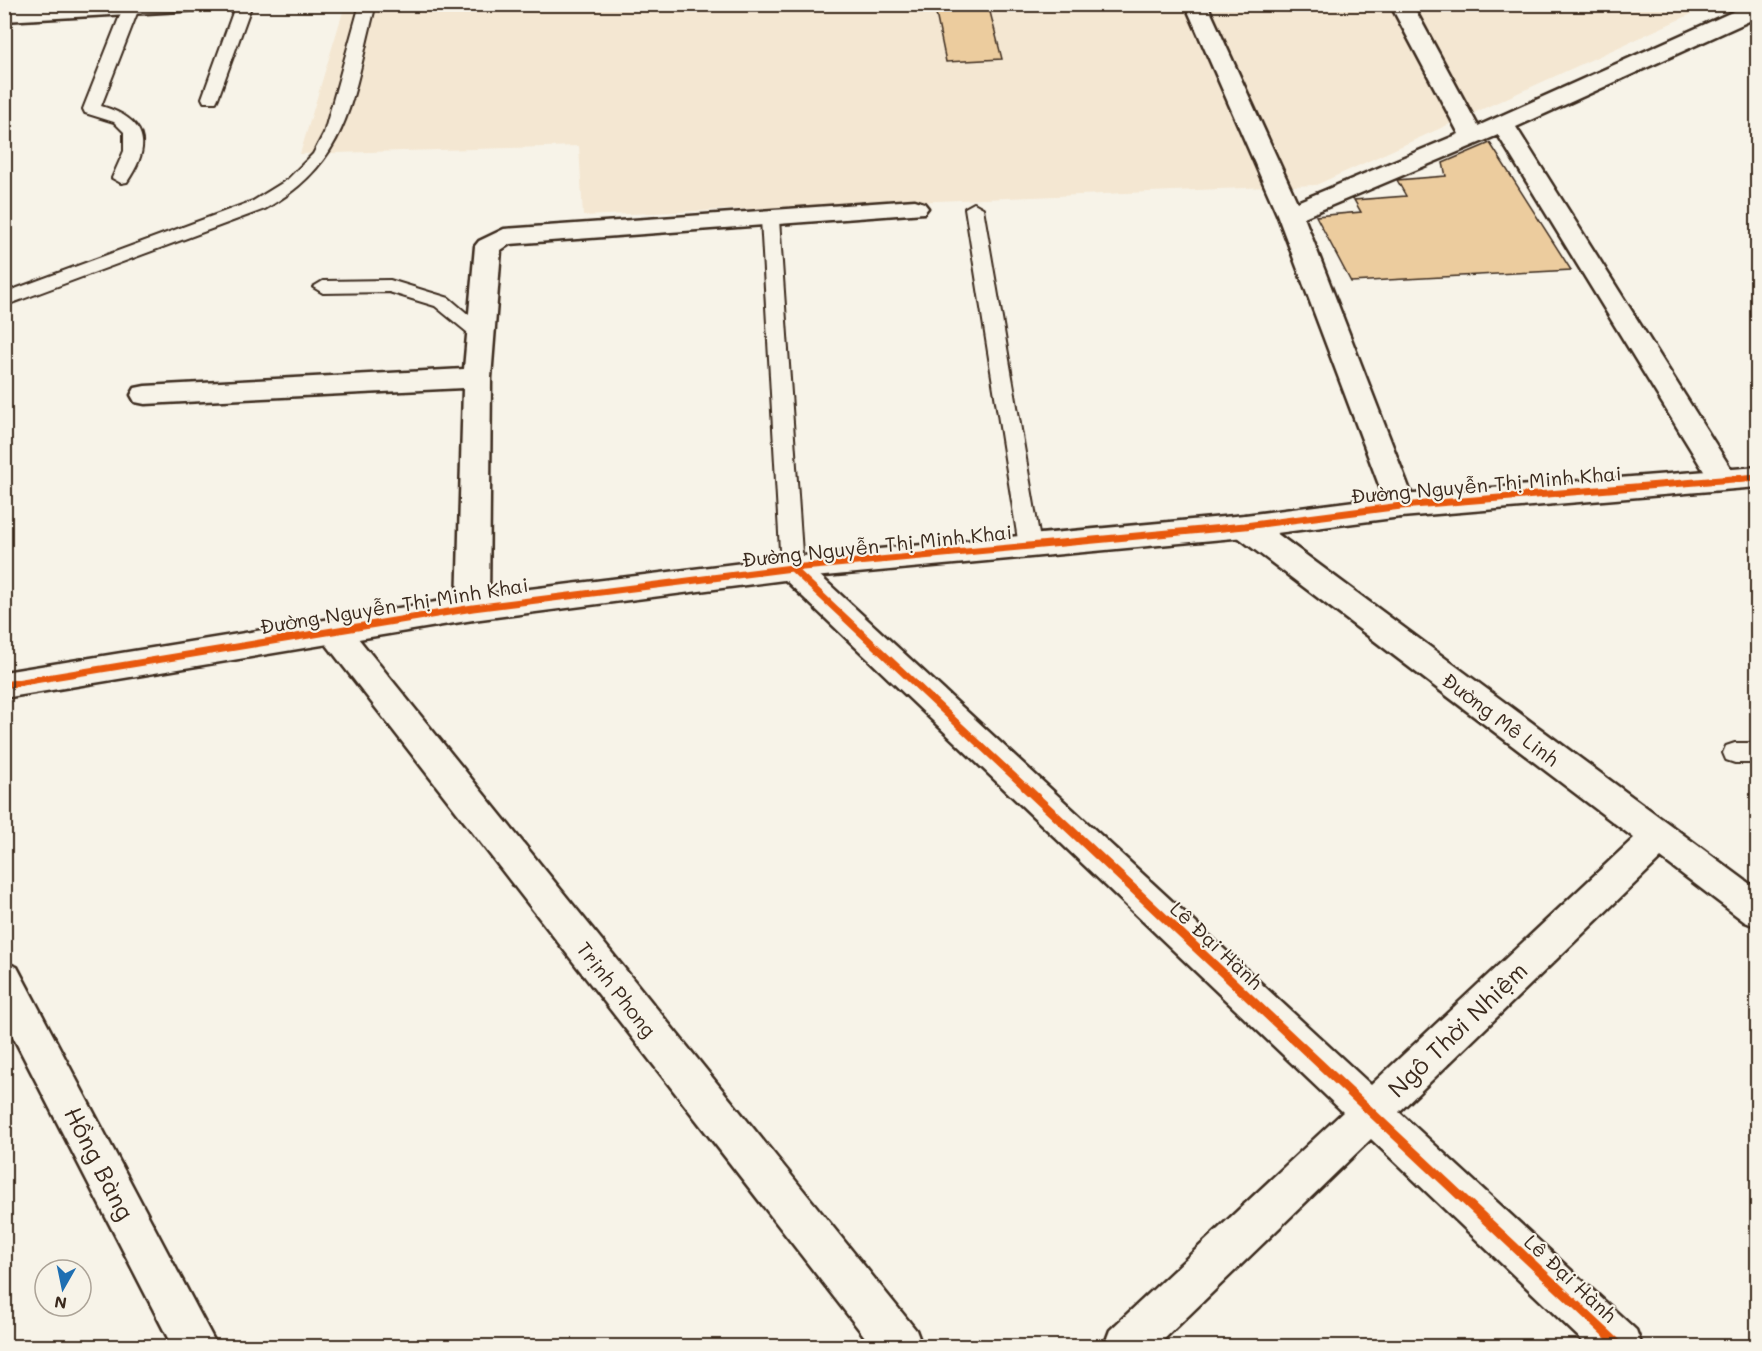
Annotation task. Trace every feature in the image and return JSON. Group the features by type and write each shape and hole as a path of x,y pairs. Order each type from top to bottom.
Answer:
{"street":[{"path":"4,15 200,4"},
{"path":"1196,4 1290,214 1401,506"},
{"path":"1401,4 1472,137"},
{"path":"1290,214 1503,124 1758,9"},
{"path":"1503,124 1723,479"},
{"path":"473,608 477,378 488,246 494,240 504,237 915,208"},
{"path":"146,395 477,378"},
{"name":"Đường Nguyễn Thị Minh Khai","path":"4,685 473,608 792,568 1245,526 1401,506 1758,477"},
{"name":"Đường Mê Linh","path":"1245,526 1758,911"},
{"name":"Lê Đại Hành","path":"792,568 1620,1347"},
{"name":"Trịnh Phong","path":"334,630 900,1347"},
{"name":"Ngô Thời Nhiệm","path":"1126,1347 1659,837"},
{"name":"Hồng Bàng","path":"4,979 195,1347"}],"lane":[{"path":"210,98 244,4"},
{"path":"4,300 259,205 285,191 306,174 324,152 333,133 368,4"},
{"path":"121,178 133,156 136,141 129,124 116,115 91,109 131,8"},
{"path":"974,208 1030,546"},
{"path":"770,219 792,568"},
{"path":"323,287 390,286 401,289 442,302 480,333"}],"shaded area":[{"path":"345,5 1711,5 1316,185 583,216 579,146 300,154"}],"building":[{"path":"934,4 988,4 1002,59 946,62"},
{"path":"1490,143 1571,270 1351,282 1316,216 1361,212 1354,200 1406,196 1397,180 1446,176 1443,163"}],"cycle path":[{"path":"4,685 473,608 792,568 1245,526 1401,506 1758,477"},
{"path":"792,568 1620,1346"}]}
